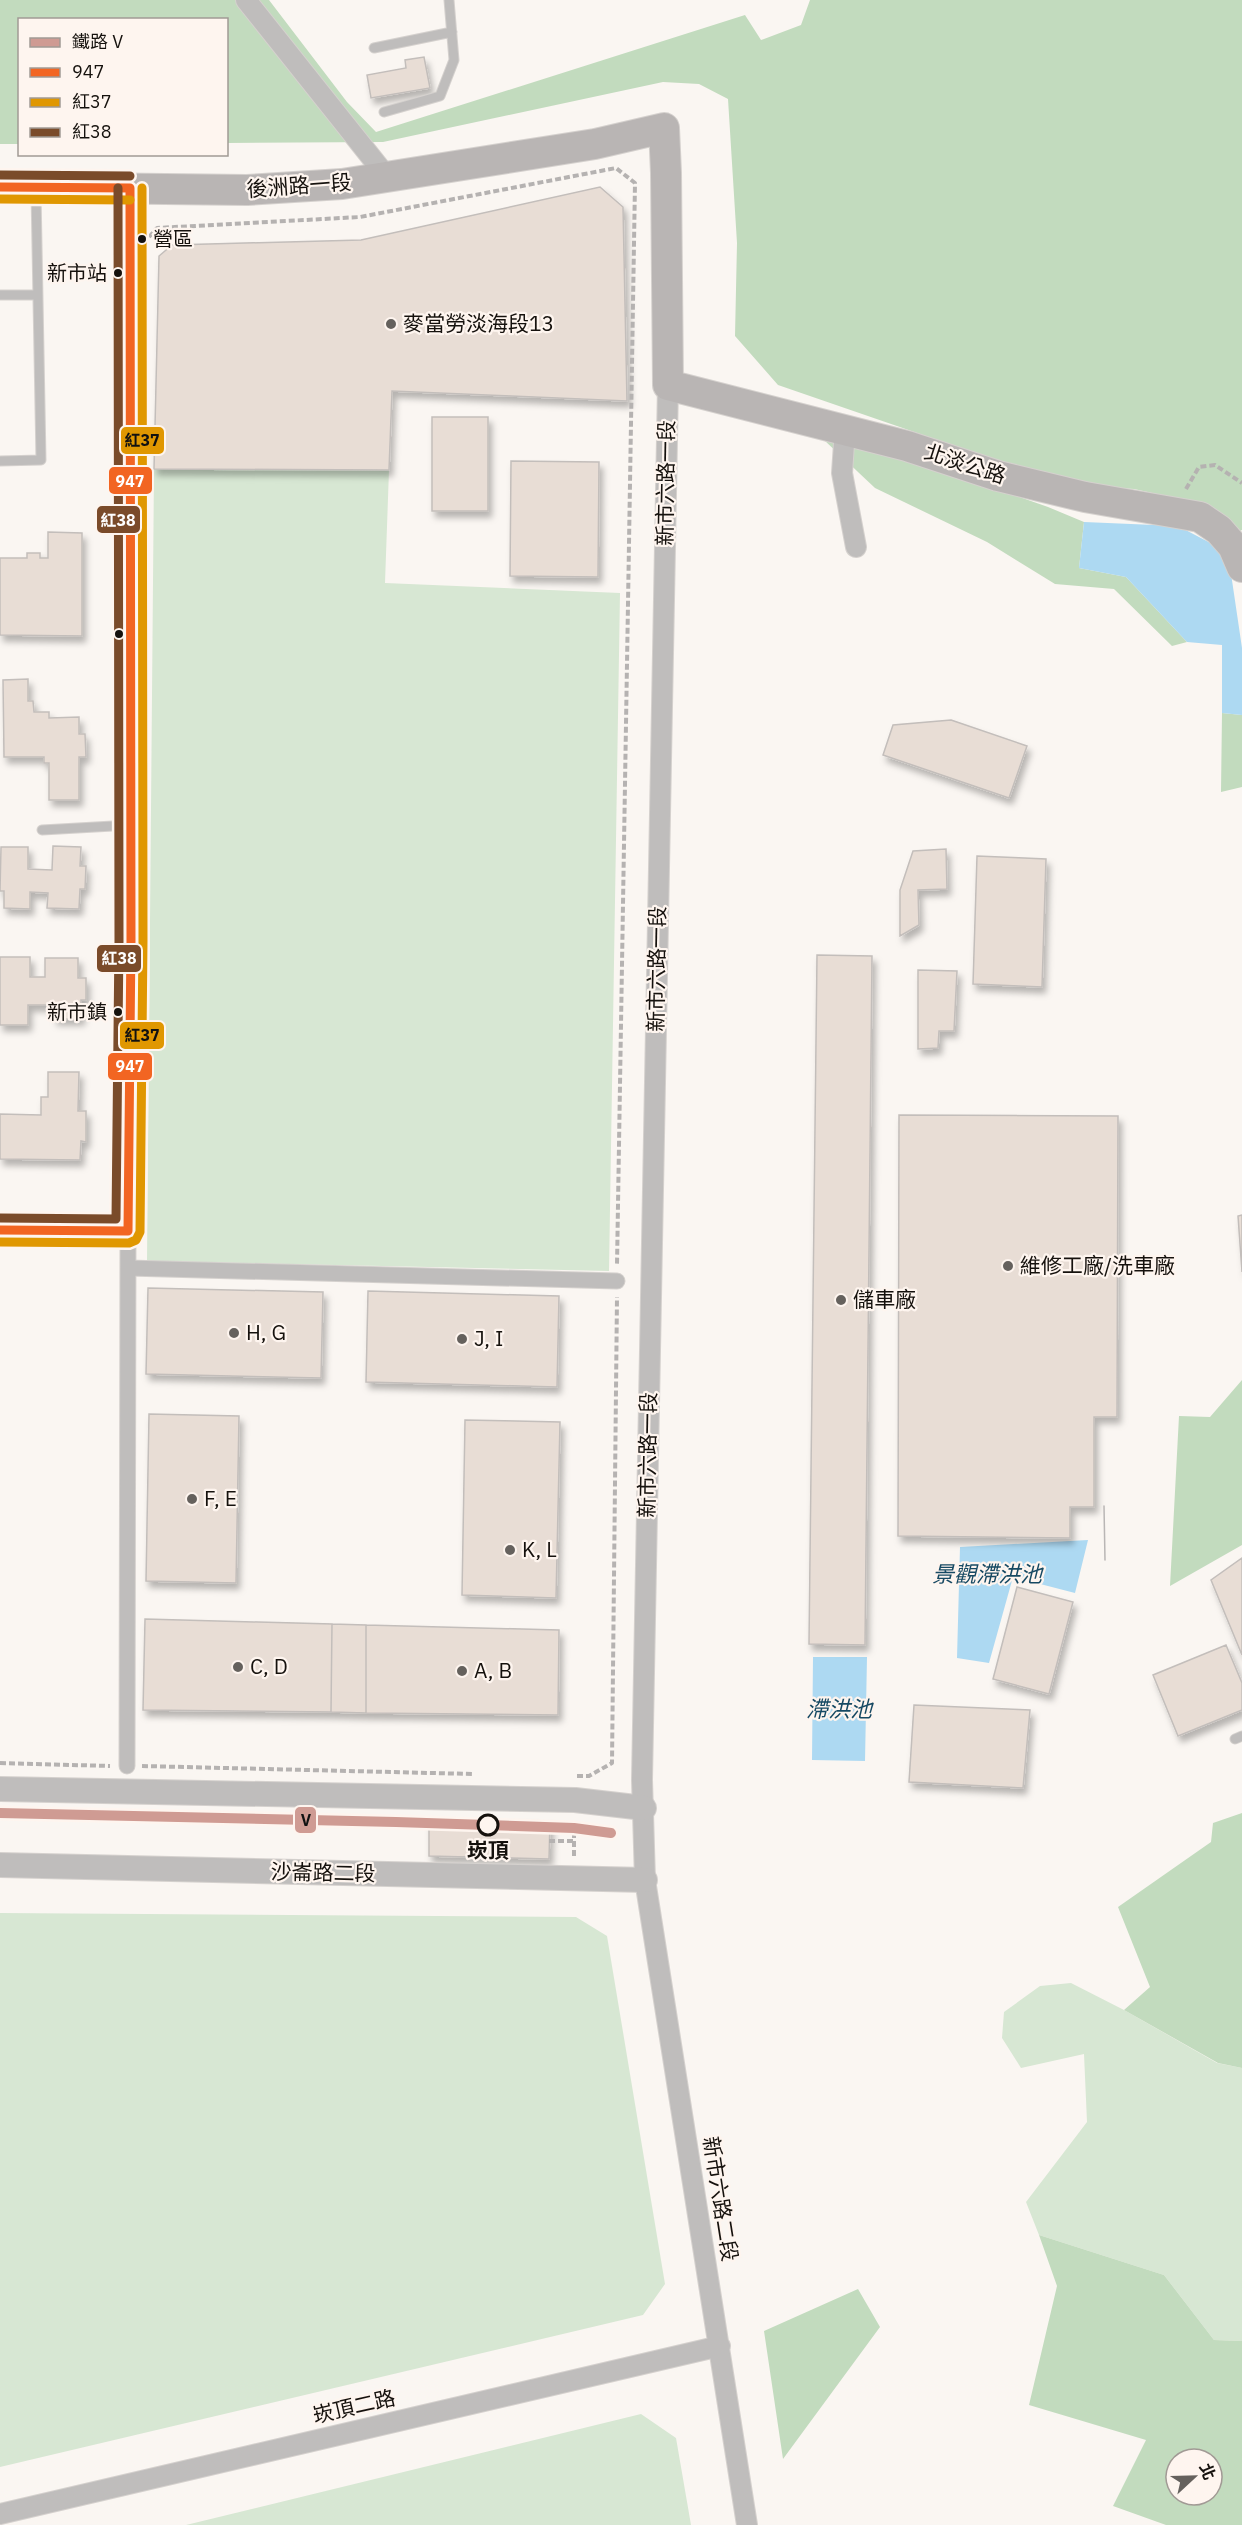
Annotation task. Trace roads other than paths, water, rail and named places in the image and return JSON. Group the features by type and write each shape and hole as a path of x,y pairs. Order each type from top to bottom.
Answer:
{"main road":[{"name":"新市六路一段","path":"595,144 663,128 666,173 668,385"},
{"name":"後洲路一段","path":"0,187 247,190 342,184 595,144"},
{"name":"北淡公路","path":"668,385 907,446 998,476 1085,497 1200,517 1219,530 1233,546 1242,567"}],"street":[{"path":"246,0 387,177"},
{"path":"127,1766 131,825 130,188"},
{"name":"新市六路一段","path":"645,1880 642,1768 668,385"},
{"path":"845,429 842,473 856,547"},
{"path":"0,1230 129,1231"},
{"path":"128,1268 617,1281"},
{"path":"0,1789 575,1800 644,1808"},
{"name":"沙崙路二段","path":"0,1865 645,1880"},
{"name":"新市六路二段","path":"645,1880 747,2525"},
{"name":"崁頂二路","path":"0,2514 720,2346"}],"lane":[{"path":"384,111 441,96 454,60 449,0"},
{"path":"374,48 452,32"},
{"path":"0,461 41,460 36,187"},
{"path":"0,295 38,295"},
{"path":"42,830 131,825"}],"water":[{"path":"1084,522 1178,526 1220,548 1229,560 1242,648 1242,715 1222,713 1222,645 1187,642 1126,577 1079,568"},
{"name":"景觀滯洪池","path":"1088,1540 1075,1593 1013,1577 989,1663 957,1658 960,1547"},
{"name":"滯洪池","path":"813,1657 867,1657 865,1761 812,1760"}],"tram line":[{"path":"1104,1506 1105,1560"}],"rail line":[{"name":"V","path":"0,1813 396,1822 574,1828 611,1833"}],"place":[{"name":"營區","path":"142,239"},
{"name":"新市站","path":"118,273"},
{"name":"麥當勞淡海段13","path":"391,324"},
{"name":"新市鎮","path":"118,1012"},
{"name":"維修工廠/洗車廠","path":"1008,1266"},
{"name":"儲車廠","path":"841,1300"},
{"name":"H, G","path":"234,1333"},
{"name":"J, I","path":"462,1339"},
{"name":"F, E","path":"192,1499"},
{"name":"K, L","path":"510,1550"},
{"name":"C, D","path":"238,1667"},
{"name":"A, B","path":"462,1671"},
{"name":"崁頂","path":"488,1825"}]}
